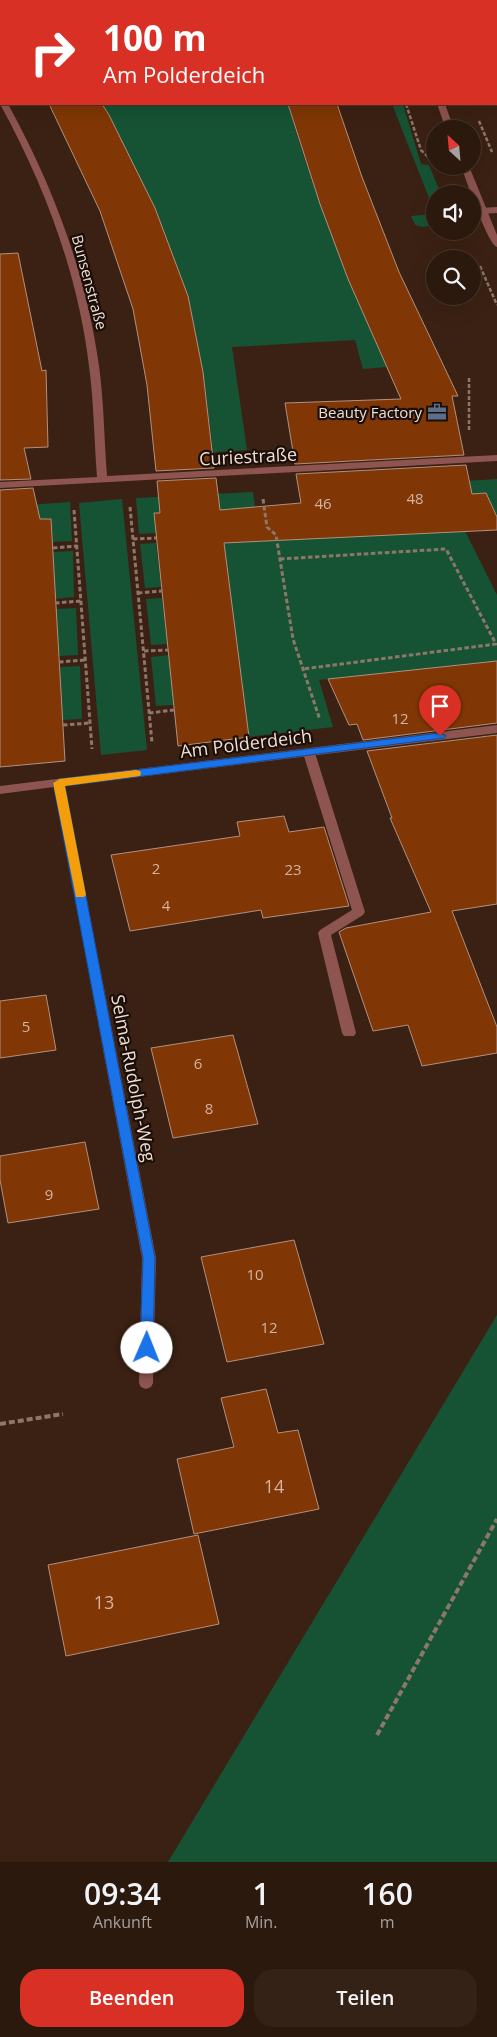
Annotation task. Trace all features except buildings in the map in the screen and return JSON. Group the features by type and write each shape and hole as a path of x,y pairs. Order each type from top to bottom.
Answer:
{"street":[{"name":"Bunsenstraße","path":"4,105 46,190 73,266 94,365 102,480"},
{"path":"441,105 447,120"},
{"path":"468,175 497,244"},
{"path":"482,211 497,210"},
{"name":"Curiestraße","path":"0,485 497,458"},
{"name":"Am Polderdeich","path":"0,790 497,729"},
{"path":"309,753 359,912 324,933 349,1033"},
{"name":"Selma-Rudolph-Weg","path":"59,783 149,1258 146,1383"}],"path":[{"path":"406,105 421,150 426,155"},
{"path":"478,119 494,156"},
{"path":"469,378 469,436"},
{"path":"258,472 267,527 276,535 293,639 321,723"},
{"path":"130,503 152,744"},
{"path":"74,507 92,750"},
{"path":"133,539 156,538"},
{"path":"53,548 77,546"},
{"path":"280,558 446,549 496,644 303,668"},
{"path":"138,593 162,591"},
{"path":"55,603 81,601"},
{"path":"144,652 168,650"},
{"path":"59,662 86,660"},
{"path":"149,712 174,710"},
{"path":"63,725 90,723"},
{"path":"0,1424 63,1414"},
{"path":"377,1735 497,1520"}],"green space":[{"path":"103,105 288,105 309,171 333,237 387,367 363,369 355,340 232,347 247,450 189,454 189,444 212,442 203,372 188,296 155,208"},
{"path":"392,105 403,105 421,164 426,165 426,175 433,175 437,185 426,185 426,190"},
{"path":"426,215 426,226 415,225 411,216"},
{"path":"497,479 497,517 486,493 420,497 417,484"},
{"path":"253,492 255,507 465,531 497,595 497,661 319,680 333,727 248,737 220,511 154,513 156,533 139,534 136,498"},
{"path":"122,499 147,750 101,755 79,503"},
{"path":"70,502 72,541 53,542 51,519 0,521 0,507"},
{"path":"156,543 161,587 145,588 140,544"},
{"path":"73,551 74,597 55,599 53,552"},
{"path":"162,598 167,644 151,645 146,599"},
{"path":"76,608 78,655 59,656 56,609"},
{"path":"168,655 174,705 156,706 151,657"},
{"path":"80,666 82,719 62,720 60,667"},
{"path":"497,1315 497,1862 168,1862"}],"slow traffic":[{"path":"80,895 59,783 136,773"}],"place":[{"name":"Beauty Factory","path":"437,412"}],"route":[{"path":"147,1348 149,1258 59,783 440,736"}]}
